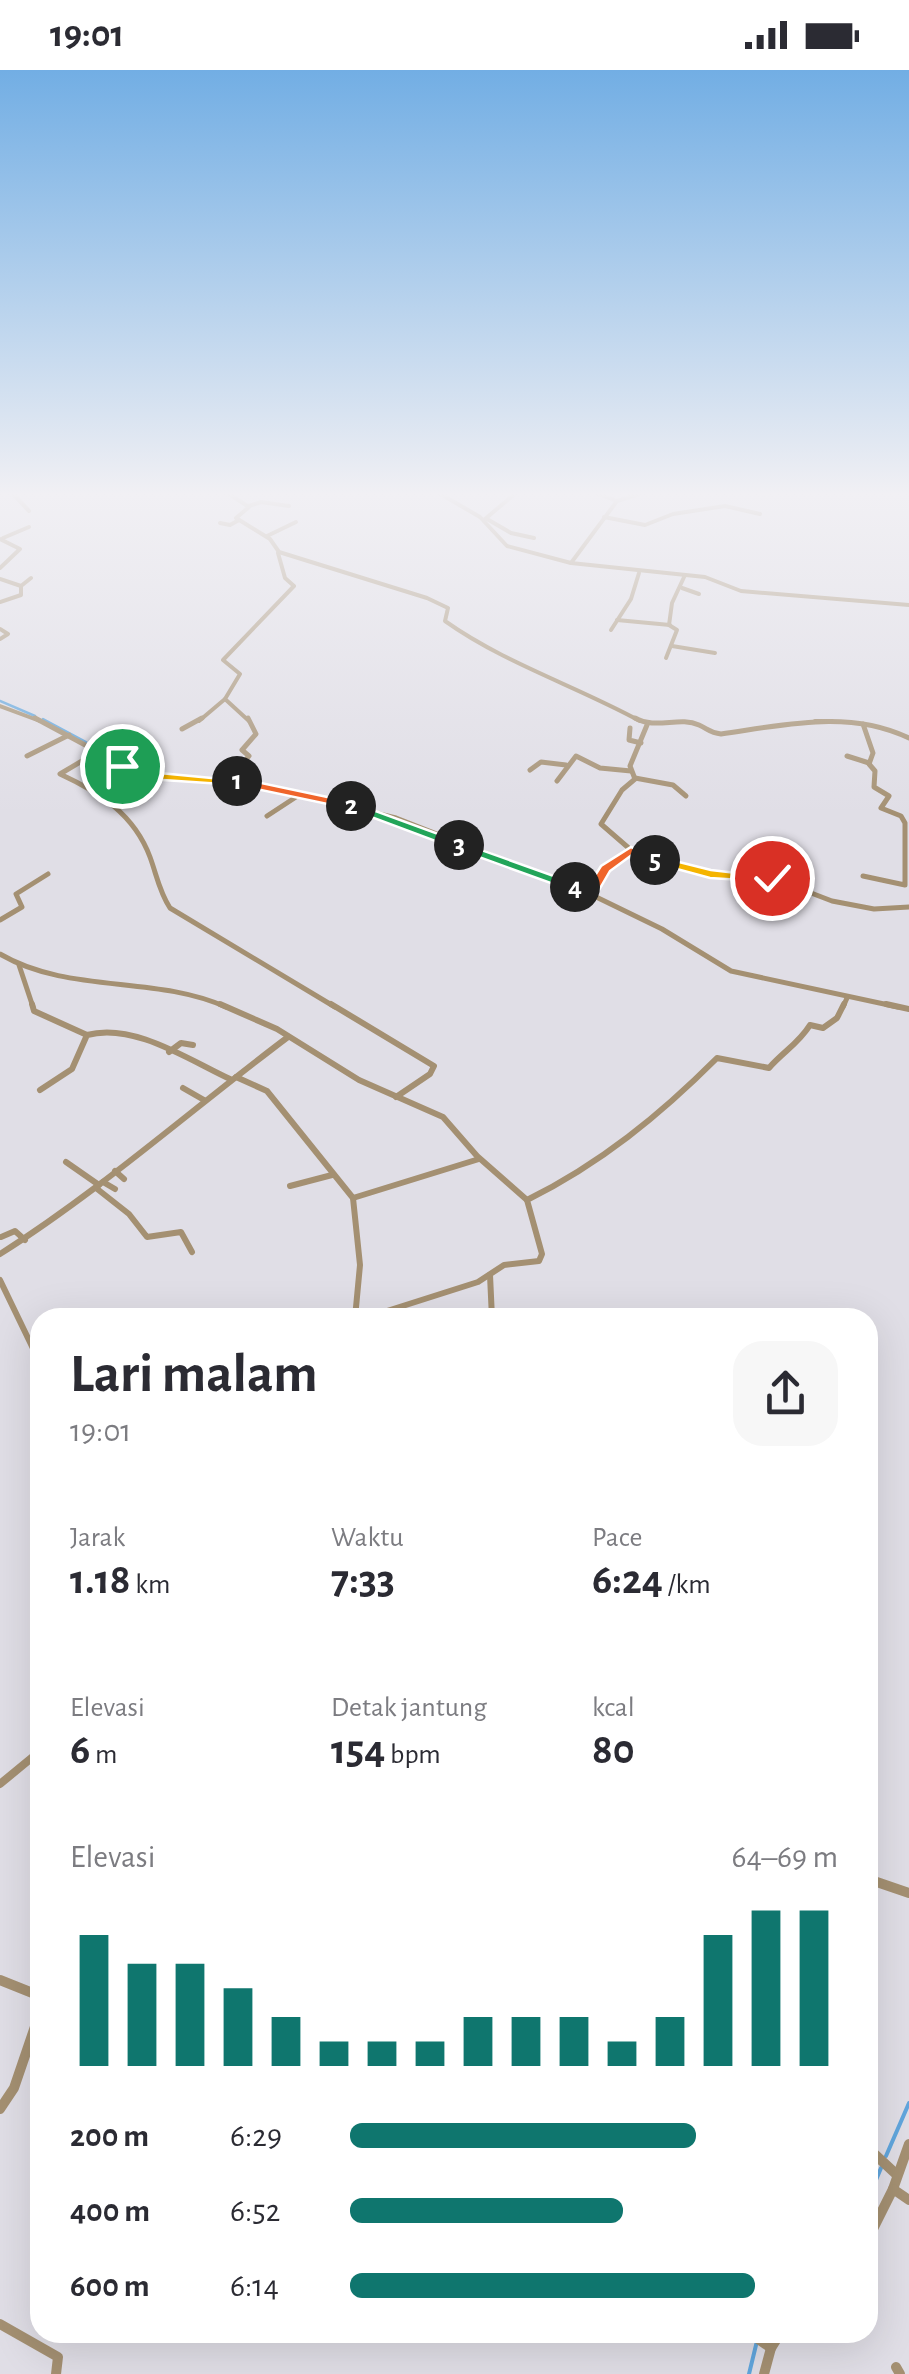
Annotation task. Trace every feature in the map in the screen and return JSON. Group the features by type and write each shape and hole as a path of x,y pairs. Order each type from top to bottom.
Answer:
{"street":[{"path":"182,730 225,699 240,674 223,660 280,600"},
{"path":"430,600 448,608 445,621 471,640 582,689 647,725 699,724 714,734 821,720 883,725 909,738"},
{"path":"611,630 631,600"},
{"path":"670,625 674,600"},
{"path":"843,600 909,605"},
{"path":"617,620 670,625 677,630 666,658"},
{"path":"0,630 8,634 0,639"},
{"path":"672,646 714,653"},
{"path":"218,672 230,665"},
{"path":"225,699 245,713 256,734 242,750 248,756 229,780"},
{"path":"0,706 69,735 130,770 156,776 258,784 381,813 590,894 688,944 727,970 909,1009"},
{"path":"681,724 683,733"},
{"path":"863,724 873,753 869,763"},
{"path":"647,725 634,774 601,826 631,850 706,874 776,879 832,901 876,909 909,906"},
{"path":"630,728 629,740 641,743"},
{"path":"27,756 69,735"},
{"path":"97,752 60,774 108,797 147,851 158,889 175,912 248,958 337,1004 434,1066 430,1074 395,1098"},
{"path":"557,780 566,764 577,756 601,769 672,785 686,796"},
{"path":"847,756 869,763 876,776 874,788 889,795 881,808 901,816 905,823 907,885 863,876"},
{"path":"530,770 542,762 566,764"},
{"path":"108,797 156,776"},
{"path":"240,796 258,784"},
{"path":"267,816 298,796"},
{"path":"590,894 606,869 631,850"},
{"path":"0,920 22,908 16,894 48,874"},
{"path":"681,952 688,944"},
{"path":"0,954 19,965 96,982 200,994 288,1036 395,1098 443,1117 480,1158 527,1200 541,1259 533,1264 504,1265 490,1275 388,1307"},
{"path":"19,965 34,1011 87,1035 98,1031 122,1035 269,1093 353,1198 360,1265 356,1308"},
{"path":"527,1200 591,1167 719,1057 769,1068 787,1048 799,1044 810,1025 823,1028 838,1018 847,998"},
{"path":"40,1090 72,1069 87,1035"},
{"path":"0,1254 99,1185 288,1036"},
{"path":"169,1052 184,1042 193,1045"},
{"path":"183,1088 204,1100"},
{"path":"353,1198 480,1158"},
{"path":"66,1162 99,1185 147,1237 181,1232 192,1252"},
{"path":"115,1171 124,1179"},
{"path":"290,1186 332,1175"},
{"path":"99,1185 116,1189"},
{"path":"1,1237 14,1230 25,1240"},
{"path":"490,1275 492,1308"},
{"path":"0,1280 30,1342"},
{"path":"0,1784 30,1759"},
{"path":"878,1883 909,1894"},
{"path":"0,1980 30,1992"},
{"path":"0,2109 14,2088 30,2041"},
{"path":"878,2219 893,2189 894,2172 909,2144"},
{"path":"878,2157 894,2172"},
{"path":"893,2189 909,2200"},
{"path":"0,2324 30,2341"},
{"path":"33,2343 58,2357 56,2374"},
{"path":"764,2343 770,2347"},
{"path":"764,2374 773,2343"}],"waterway":[{"path":"0,701 35,716"},
{"path":"43,719 86,742"},
{"path":"886,2156 909,2103"},
{"path":"878,2175 881,2168"},
{"path":"749,2374 757,2343"}],"route":[{"path":"122,766 148,775 251,783 373,811 590,894 606,869 631,850 706,874 772,878"}]}
